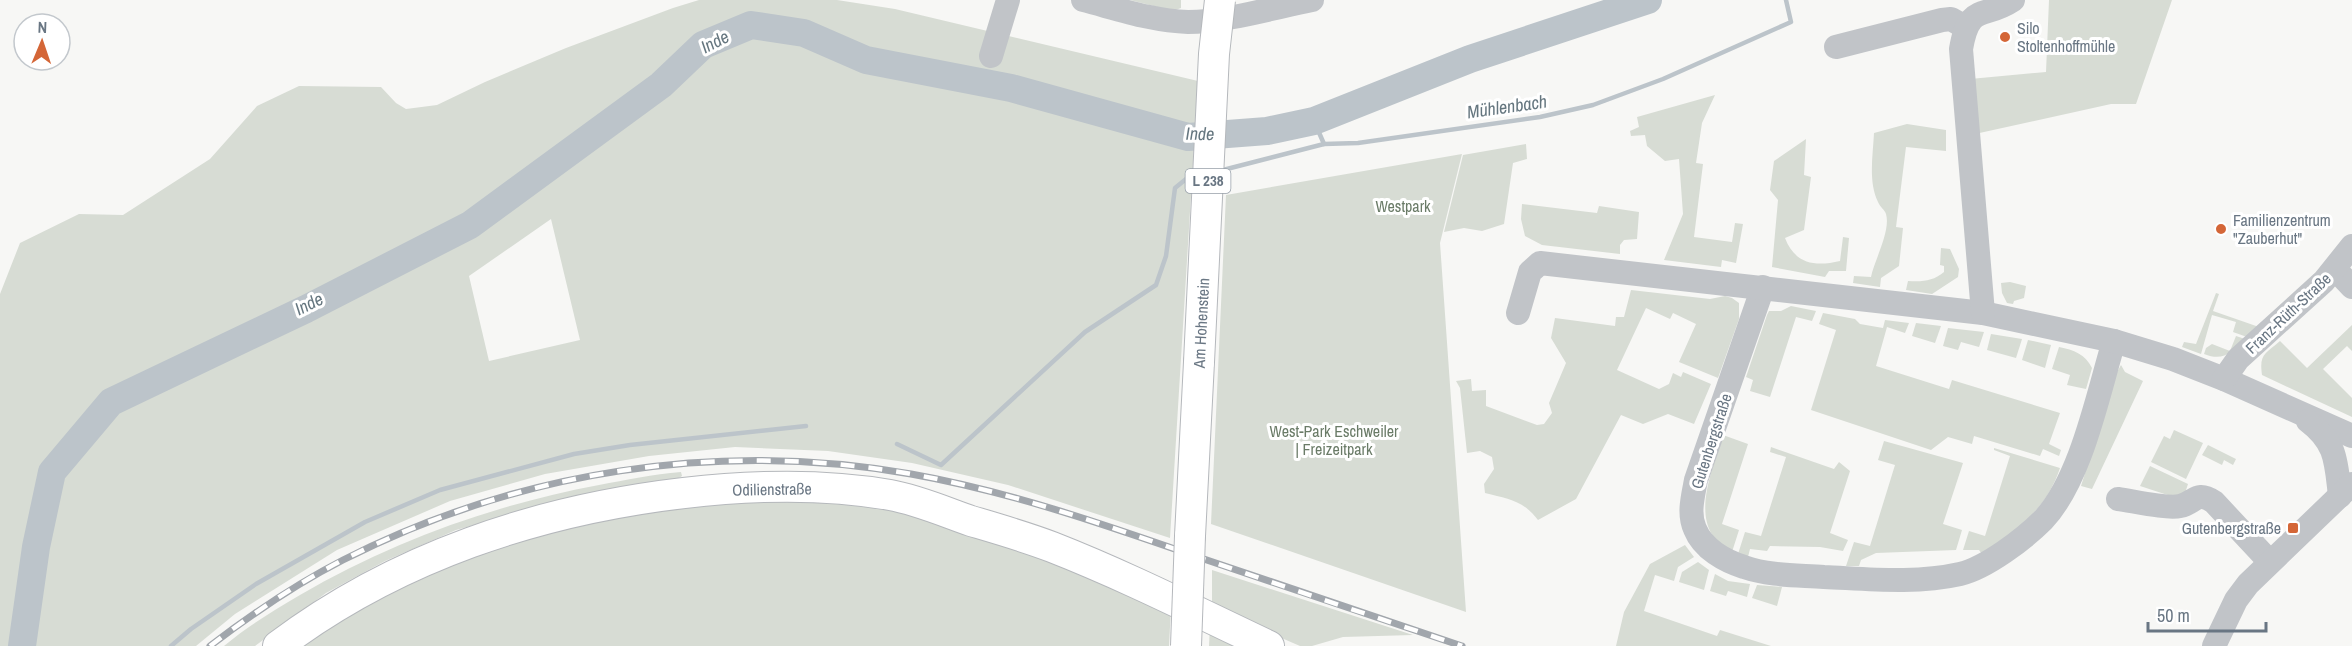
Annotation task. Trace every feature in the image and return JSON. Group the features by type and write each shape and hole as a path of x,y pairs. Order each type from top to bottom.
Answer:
{"main road":[{"name":"Am Hohenstein","path":"1186,646 1214,54 1220,0"},
{"name":"Odilienstraße","path":"278,646 343,601 387,578 454,548 504,531 548,518 639,499 774,486 893,495 1050,546 1269,646"}],"street":[{"path":"991,56 1008,0"},
{"path":"1083,0 1160,20 1190,22 1312,0"},
{"path":"1983,313 1961,49 1965,27 1978,14 2013,0"},
{"path":"1836,47 1942,20 1951,19 1965,27"},
{"name":"Franz-Rüth-Straße","path":"2224,379 2238,359 2335,269 2352,246"},
{"path":"1518,313 1530,272 1540,263 1983,313 2114,340 2174,359 2352,436"},
{"path":"2335,269 2352,287"},
{"name":"Gutenbergstraße","path":"1763,287 1696,480 1691,511 1694,528 1701,540 1712,551 1743,567 1770,574 1884,580 1935,578 1961,574 1991,559 2028,534 2043,520 2067,486 2081,452 2114,340"},
{"path":"2218,645 2236,600 2248,584 2346,490 2328,439 2320,430 2289,407"},
{"path":"2118,499 2180,506 2196,498 2205,497 2214,502 2270,562"}],"green space":[{"path":"699,0 837,0 895,9 1198,81 1170,538 1008,485 912,463 828,451 735,447 649,456 545,474 450,501 337,550 235,614 196,646 0,646 0,294 20,243 79,214 123,215 210,159 257,106 299,86 381,87 396,103 406,109 437,105 566,48","holes":["551,219 580,340 489,361 469,276"]},
{"path":"1130,0 1181,0 1181,8 1173,11"},
{"path":"2049,0 2172,0 2136,104 2111,104 1975,134 1970,79 2046,72"},
{"path":"1715,95 1702,123 1696,163 1703,164 1694,237 1732,242 1735,223 1743,224 1736,263 1722,260 1721,267 1664,260 1683,214 1679,159 1665,161 1647,146 1645,135 1631,136 1630,131 1639,127 1637,117"},
{"path":"1907,124 1946,130 1946,151 1906,147 1896,227 1903,228 1899,266 1881,278 1880,287 1853,283 1854,276 1871,277 1886,229 1886,214 1878,202 1873,186 1874,133"},
{"path":"1806,139 1804,175 1811,177 1804,230 1785,238 1789,247 1800,258 1807,262 1822,264 1840,261 1843,237 1849,238 1846,271 1829,271 1825,277 1772,267 1778,200 1770,190 1774,161"},
{"path":"1526,144 1527,159 1513,163 1504,224 1482,231 1464,228 1444,232 1463,155"},
{"name":"West-Park Eschweiler | Freizeitpark","path":"1462,154 1440,243 1466,612 1211,524 1226,195"},
{"path":"1522,204 1597,213 1599,206 1639,212 1637,239 1624,240 1620,245 1620,254 1542,245 1525,236 1521,219"},
{"path":"1941,248 1950,249 1959,269 1958,277 1932,294 1906,290 1908,281 1928,280 1944,272 1944,266 1940,265"},
{"path":"2010,282 2026,286 2024,298 2014,301 2013,304 2007,303 2002,293 2001,283"},
{"path":"1631,290 1710,299 1725,296 1739,303 1739,319 1718,378 1679,362 1696,324 1673,313 1670,319 1646,308 1617,370 1659,389 1669,384 1673,373 1681,377 1683,372 1711,384 1694,424 1668,414 1643,424 1621,415 1576,499 1538,520 1521,504 1485,493 1484,484 1494,469 1492,457 1480,451 1467,453 1460,388 1456,381 1471,379 1472,391 1486,390 1486,406 1537,425 1544,424 1552,413 1549,403 1566,363 1551,338 1555,318 1615,326 1616,317 1624,317"},
{"path":"2216,293 2219,294 2213,311 2259,327 2247,337 2233,332 2236,322 2212,315 2201,354 2182,347 2184,342 2196,344"},
{"path":"1791,306 1816,311 1812,321 1796,317 1770,397 1750,391 1753,380 1746,377 1767,315 1769,311 1781,311"},
{"path":"1823,313 1855,319 1860,324 1883,328 1885,320 1909,323 1905,333 1887,327 1876,366 1949,389 1952,380 2060,413 2049,444 2061,450 2059,456 2043,449 2040,456 1974,436 1972,444 1948,437 1931,450 1811,410 1836,330 1819,324"},
{"path":"1916,323 1941,326 1935,343 1912,336"},
{"path":"2352,325 2352,351 2347,346 2323,369 2352,398 2352,417 2262,375 2262,358 2280,341 2307,368"},
{"path":"1948,328 1984,332 1979,347 1961,342 1958,350 1943,346"},
{"path":"1991,334 2022,339 2016,358 1987,350"},
{"path":"2236,336 2245,339 2227,354 2217,357 2204,354 2206,348 2212,344 2230,351"},
{"path":"2028,340 2051,345 2045,368 2022,360"},
{"path":"2059,347 2078,353 2089,363 2092,368 2086,389 2067,385 2070,375 2052,369"},
{"path":"2121,365 2125,372 2143,381 2092,489 2081,486 2117,372"},
{"path":"2174,430 2203,443 2186,479 2151,462 2164,436 2170,439"},
{"path":"1723,435 1748,444 1722,524 1739,530 1732,552 1718,542 1709,529 1706,515 1709,482"},
{"path":"1884,441 1963,463 1943,524 1962,530 1956,550 1876,553 1861,560 1859,566 1846,566 1854,542 1870,546 1895,465 1878,460"},
{"path":"2208,445 2236,459 2233,465 2224,460 2222,465 2202,455"},
{"path":"1771,447 1834,469 1839,462 1850,471 1830,533 1848,540 1843,551 1820,547 1770,546 1767,551 1750,549 1748,557 1738,554 1745,532 1761,536 1786,457 1770,452"},
{"path":"1994,448 2060,468 2054,483 2038,508 2018,527 1982,554 1979,550 1963,550 1969,531 1985,536 2010,456"},
{"path":"2150,466 2188,484 2186,490 2191,494 2186,501 2140,486"},
{"path":"681,472 682,476 674,481 593,492 456,530 385,561 326,593 255,646 224,646 270,613 335,576 445,527 482,514 560,493 640,477"},
{"path":"774,494 889,505 1048,550 1171,608 1169,646 296,646 392,585 537,525"},
{"path":"1685,545 1694,557 1678,567 1674,581 1655,575 1644,611 1717,636 1720,630 1771,646 1616,646 1624,612 1650,564"},
{"path":"1698,562 1709,570 1704,590 1679,582 1682,572"},
{"path":"1212,570 1413,635 1343,637 1312,646 1300,646 1212,608"},
{"path":"1715,574 1728,581 1750,584 1747,597 1728,591 1726,596 1710,591"},
{"path":"1757,585 1782,587 1777,606 1752,598"},
{"path":"1210,625 1252,646 1209,646"}],"waterway":[{"name":"Inde","path":"22,646 36,547 52,472 111,402 306,309 470,225 661,85 703,45 751,25 804,33 866,60 1011,88 1188,137 1267,131 1314,121 1470,59 1648,0"},
{"name":"Mühlenbach","path":"1219,171 1324,144 1358,143 1540,117 1593,105 1663,79 1791,22 1786,0"},
{"path":"1314,121 1324,144"},
{"path":"897,444 941,465 1085,332 1156,285 1166,256 1175,188 1191,175 1198,174"},
{"path":"171,646 191,629 256,584 365,522 440,490 574,454 630,445 806,426"}],"railway":[{"path":"210,646 275,600 343,560 410,529 478,504 549,485 620,471 693,463 765,461 838,464 911,474 982,489 1123,531 1462,646"}],"place":[{"name":"Silo Stoltenhoffmühle","path":"2005,37"},
{"name":"Familienzentrum \"Zauberhut\"","path":"2221,229"},
{"name":"Gutenbergstraße","path":"2293,528"}],"park label":[{"name":"Westpark","path":"1403,206"}]}
